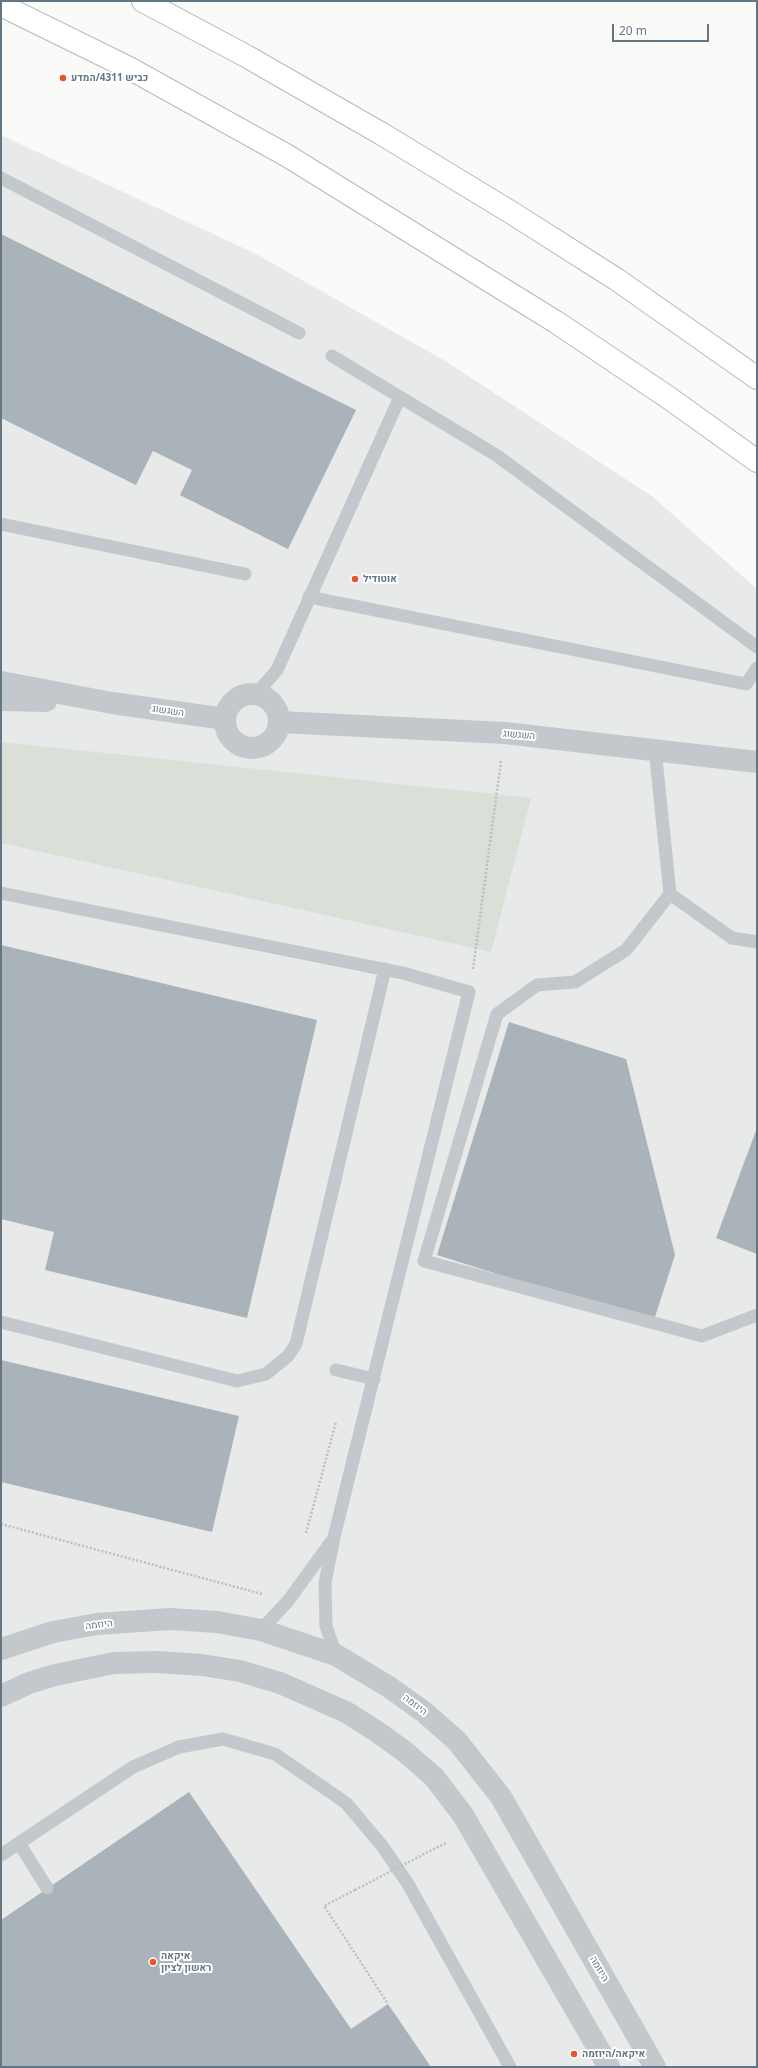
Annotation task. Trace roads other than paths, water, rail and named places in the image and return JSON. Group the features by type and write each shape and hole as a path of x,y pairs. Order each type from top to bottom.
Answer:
{"main road":[{"path":"143,1 246,56 348,114 512,213 616,279 757,378"},
{"path":"1,5 129,68 286,155 556,322 670,398 757,461"}],"street":[{"name":"השגשוג","path":"1,682 112,703 225,719"},
{"path":"256,694 265,696 272,702 277,709 279,722 276,735 270,742 253,748 236,743 230,736 225,719 232,702 239,697 256,694"},
{"name":"השגשוג","path":"1,700 112,703"},
{"name":"השגשוג","path":"279,722 505,733 655,749 757,762"},
{"name":"היוזמה","path":"1,1649 54,1632 97,1624 170,1619 218,1622 261,1630 336,1655 389,1687 424,1712 457,1741 478,1765 501,1797 655,2067"},
{"path":"1,1696 29,1683 55,1674 114,1663 158,1662 202,1665 240,1671 280,1683 346,1712 376,1731 434,1777 463,1815 609,2067"}],"lane":[{"path":"1,178 299,333"},
{"path":"332,356 496,455 757,647"},
{"path":"256,694 277,670 400,397"},
{"path":"1,524 245,574"},
{"path":"309,597 746,684 757,668"},
{"path":"655,749 670,894 626,950 575,982 538,985 497,1014 424,1261 702,1336 757,1315"},
{"path":"1,893 386,969 469,992 334,1537 325,1584 326,1626 336,1655"},
{"path":"670,894 732,938 757,942"},
{"path":"1,1322 237,1381 266,1374 288,1356 296,1344 386,969"},
{"path":"336,1370 374,1379"},
{"path":"261,1630 288,1601 334,1537"},
{"path":"1,1855 133,1766 180,1747 223,1739 275,1754 346,1803 383,1847 408,1884 510,2067"},
{"path":"19,1843 47,1888"}],"place":[{"name":"כביש 4311/המדע","path":"63,78"},
{"name":"אוטודיל","path":"355,579"},
{"name":"איקאה ראשון לציון","path":"153,1962"},
{"name":"איקאה/היוזמה","path":"574,2054"}]}
